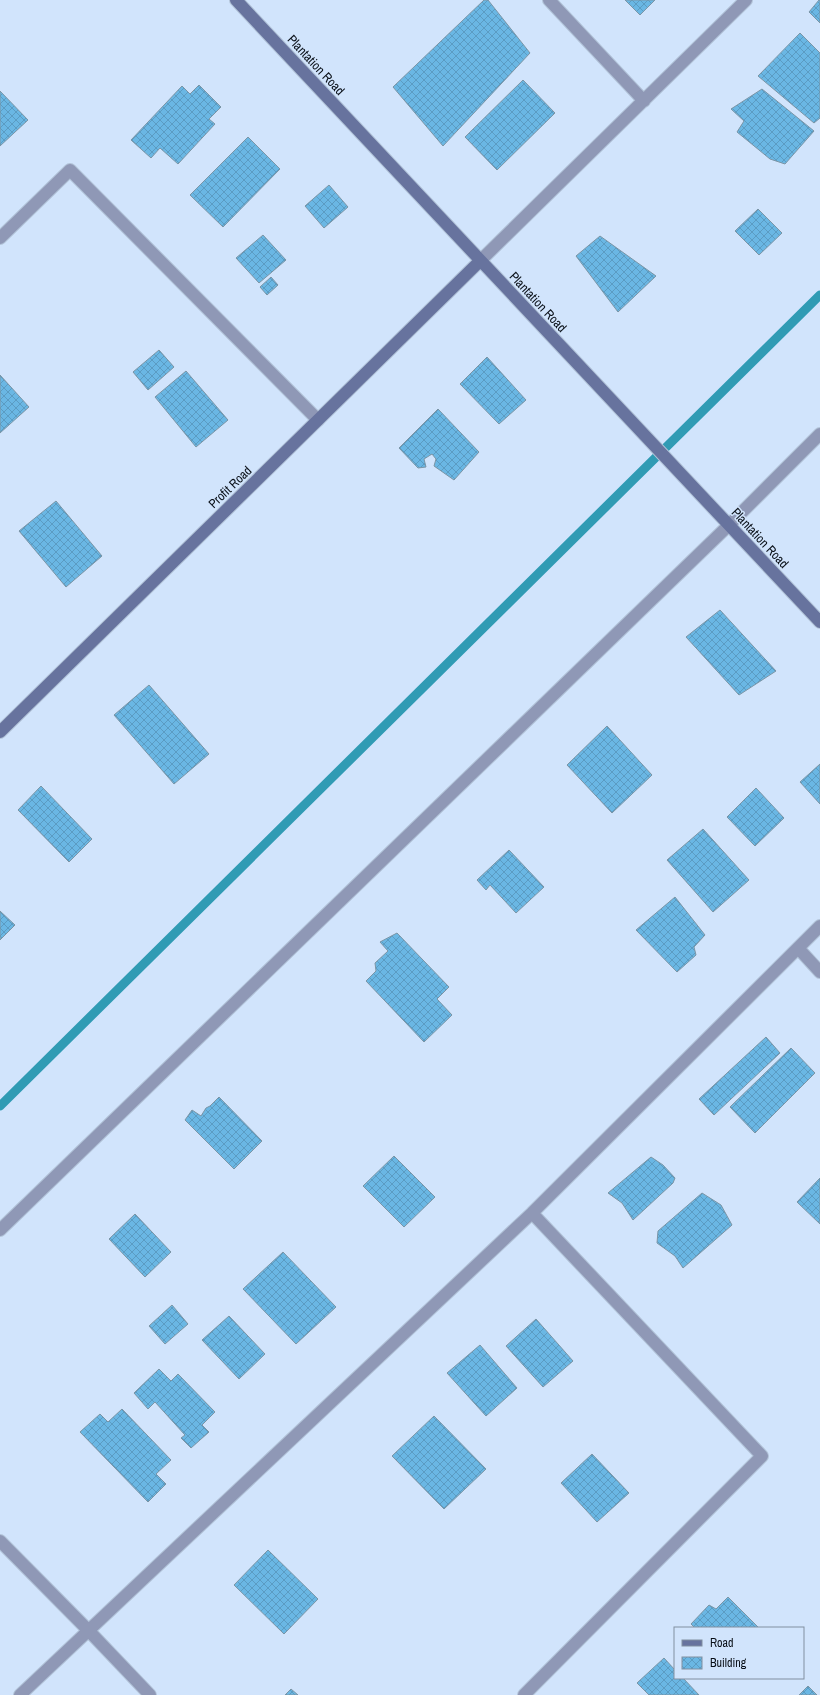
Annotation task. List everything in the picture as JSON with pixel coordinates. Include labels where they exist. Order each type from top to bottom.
[{"type":"street","name":"Plantation Road","points":[[236,0],[820,622]]},
{"type":"street","points":[[549,0],[644,101]]},
{"type":"street","points":[[480,261],[746,0]]},
{"type":"street","points":[[0,238],[70,170],[318,420]]},
{"type":"street","name":"Profit Road","points":[[0,732],[480,261]]},
{"type":"street","points":[[0,1230],[729,525],[820,434]]},
{"type":"street","points":[[20,1695],[532,1213],[820,926]]},
{"type":"street","points":[[798,948],[820,972]]},
{"type":"street","points":[[524,1695],[762,1456],[532,1213]]},
{"type":"street","points":[[0,1541],[150,1695]]},
{"type":"building","points":[[484,0],[488,0],[530,53],[443,146],[393,87]]},
{"type":"building","points":[[625,0],[655,0],[640,15]]},
{"type":"building","points":[[820,0],[820,23],[809,12]]},
{"type":"building","points":[[800,33],[820,53],[820,118],[814,123],[758,76]]},
{"type":"building","points":[[523,80],[555,113],[497,170],[465,137]]},
{"type":"building","points":[[199,85],[221,107],[209,119],[215,124],[178,164],[160,148],[151,158],[131,140],[182,86],[190,94]]},
{"type":"building","points":[[762,89],[814,131],[785,164],[770,159],[737,132],[744,121],[731,109]]},
{"type":"building","points":[[0,91],[28,120],[0,146]]},
{"type":"building","points":[[248,137],[280,169],[223,227],[190,195]]},
{"type":"building","points":[[329,185],[348,207],[324,228],[305,206]]},
{"type":"building","points":[[758,209],[782,233],[759,255],[735,231]]},
{"type":"building","points":[[263,235],[286,260],[259,283],[236,258]]},
{"type":"building","points":[[600,236],[656,276],[618,312],[576,256]]},
{"type":"building","points":[[271,277],[278,285],[267,295],[260,287]]},
{"type":"building","points":[[159,350],[174,367],[148,390],[133,372]]},
{"type":"building","points":[[487,357],[526,400],[499,424],[460,384]]},
{"type":"building","points":[[186,371],[228,420],[196,447],[155,397]]},
{"type":"building","points":[[0,375],[29,407],[0,433]]},
{"type":"building","points":[[438,409],[479,452],[454,480],[434,466],[436,459],[432,454],[424,459],[426,467],[418,468],[399,448]]},
{"type":"building","points":[[56,501],[102,556],[66,587],[19,531]]},
{"type":"building","points":[[720,610],[776,671],[739,695],[686,637]]},
{"type":"building","points":[[149,685],[209,754],[174,784],[114,715]]},
{"type":"building","points":[[607,726],[652,775],[612,813],[567,765]]},
{"type":"building","points":[[820,764],[820,804],[800,782]]},
{"type":"building","points":[[41,786],[92,839],[69,862],[18,810]]},
{"type":"building","points":[[756,788],[784,818],[755,846],[727,817]]},
{"type":"building","points":[[703,829],[749,880],[713,912],[667,860]]},
{"type":"building","points":[[509,850],[544,887],[516,913],[490,885],[486,890],[477,880]]},
{"type":"building","points":[[675,897],[705,935],[694,947],[696,955],[677,972],[636,930]]},
{"type":"building","points":[[0,911],[15,925],[0,940]]},
{"type":"building","points":[[397,933],[449,987],[437,999],[452,1015],[424,1042],[366,981],[376,971],[375,963],[388,951],[380,942]]},
{"type":"building","points":[[766,1037],[780,1053],[714,1115],[699,1099]]},
{"type":"building","points":[[791,1048],[815,1073],[755,1133],[730,1107]]},
{"type":"building","points":[[219,1097],[262,1141],[234,1169],[185,1120],[192,1110],[201,1116],[206,1108]]},
{"type":"building","points":[[394,1156],[435,1197],[404,1227],[363,1186]]},
{"type":"building","points":[[651,1157],[663,1165],[675,1178],[673,1183],[633,1220],[622,1203],[608,1193]]},
{"type":"building","points":[[820,1178],[820,1224],[797,1202]]},
{"type":"building","points":[[702,1193],[721,1205],[732,1225],[683,1268],[675,1256],[657,1243],[658,1231]]},
{"type":"building","points":[[135,1214],[171,1252],[145,1277],[109,1239]]},
{"type":"building","points":[[283,1252],[336,1307],[296,1344],[243,1289]]},
{"type":"building","points":[[172,1305],[188,1324],[165,1344],[149,1326]]},
{"type":"building","points":[[229,1316],[265,1354],[239,1379],[202,1340]]},
{"type":"building","points":[[536,1319],[573,1361],[543,1387],[506,1346]]},
{"type":"building","points":[[480,1345],[517,1388],[486,1416],[447,1373]]},
{"type":"building","points":[[159,1369],[171,1381],[178,1374],[215,1412],[202,1425],[209,1432],[191,1448],[181,1438],[185,1435],[155,1402],[148,1409],[134,1393]]},
{"type":"building","points":[[122,1409],[171,1460],[156,1474],[166,1484],[148,1502],[80,1432],[100,1414],[108,1422]]},
{"type":"building","points":[[434,1416],[486,1469],[444,1509],[392,1456]]},
{"type":"building","points":[[592,1454],[629,1493],[597,1522],[561,1483]]},
{"type":"building","points":[[268,1550],[318,1599],[284,1634],[234,1585]]},
{"type":"building","points":[[728,1597],[758,1627],[694,1627],[691,1624],[709,1605],[716,1609]]},
{"type":"building","points":[[664,1658],[674,1669],[674,1679],[684,1679],[699,1695],[649,1695],[637,1683]]},
{"type":"building","points":[[808,1686],[817,1695],[799,1695]]},
{"type":"building","points":[[291,1689],[298,1695],[285,1695]]},
{"type":"waterway","points":[[0,1106],[820,295]]}]
